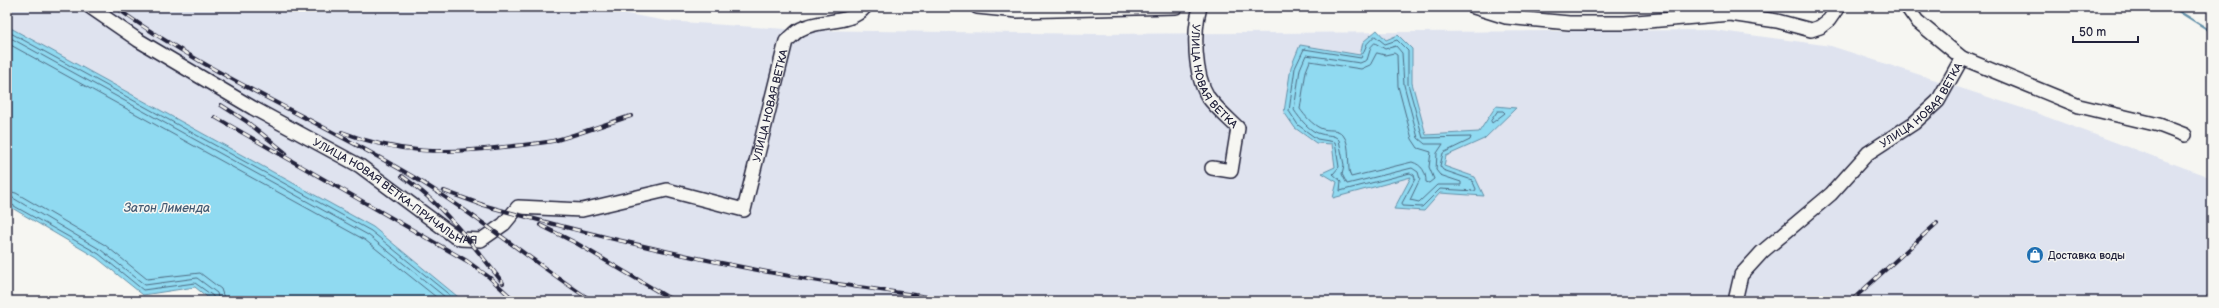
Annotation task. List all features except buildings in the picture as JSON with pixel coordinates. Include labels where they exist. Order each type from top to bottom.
[{"type":"street","name":"УЛИЦА НОВАЯ ВЕТКА-ПРИЧАЛЬНАЯ","points":[[90,7],[138,40],[252,108],[360,166],[454,236],[461,239],[481,240],[504,224],[518,207],[582,210],[667,190],[744,210]]},
{"type":"street","name":"УЛИЦА НОВАЯ ВЕТКА","points":[[744,210],[786,41],[800,30],[812,25],[838,22],[860,13],[865,7]]},
{"type":"street","points":[[977,7],[1017,11],[1176,7]]},
{"type":"street","name":"УЛИЦА НОВАЯ ВЕТКА","points":[[1200,7],[1196,40],[1198,68],[1208,97],[1238,128],[1231,171],[1212,168]]},
{"type":"street","points":[[1474,7],[1506,17],[1569,23],[1624,23],[1730,14],[1777,21],[1811,30],[1820,27],[1829,20],[1838,7]]},
{"type":"street","points":[[1907,7],[1917,21],[1962,58]]},
{"type":"street","name":"УЛИЦА НОВАЯ ВЕТКА","points":[[1735,301],[1741,275],[1762,252],[1831,194],[1868,153],[1914,123],[1938,101],[1962,58],[2079,106],[2159,125],[2185,134]]},
{"type":"shaded area","points":[[7,7],[588,7],[667,21],[800,30],[1096,34],[1714,30],[1831,46],[2028,110],[2212,178],[2212,301],[463,301],[373,227],[7,26]]},
{"type":"water","name":"Затон Лименда","points":[[7,26],[373,227],[463,301],[212,301],[195,287],[143,295],[97,258],[7,205]]},
{"type":"water","points":[[1377,30],[1386,40],[1398,35],[1412,49],[1412,83],[1426,135],[1479,132],[1496,106],[1516,108],[1484,139],[1446,156],[1444,166],[1475,177],[1484,196],[1440,193],[1424,211],[1394,209],[1411,177],[1333,198],[1337,182],[1322,173],[1335,167],[1332,144],[1316,143],[1295,128],[1284,112],[1291,67],[1300,45],[1360,55],[1363,42]]},
{"type":"waterway","points":[[2172,7],[2212,32]]},
{"type":"railway","points":[[115,7],[184,52],[363,148],[423,183],[473,216],[592,301]]},
{"type":"railway","points":[[221,105],[246,121],[286,153]]},
{"type":"railway","points":[[342,132],[383,145],[422,150],[462,151],[553,141],[631,116]]},
{"type":"railway","points":[[215,117],[467,261],[489,277],[515,301]]},
{"type":"railway","points":[[402,176],[417,187],[457,226],[503,283]]},
{"type":"railway","points":[[444,191],[483,205]]},
{"type":"railway","points":[[479,204],[605,237],[776,274],[950,301]]},
{"type":"railway","points":[[1851,301],[1937,223]]},
{"type":"railway","points":[[540,225],[576,243],[674,301]]},
{"type":"place","name":"Доставка воды","points":[[2035,255]]}]
